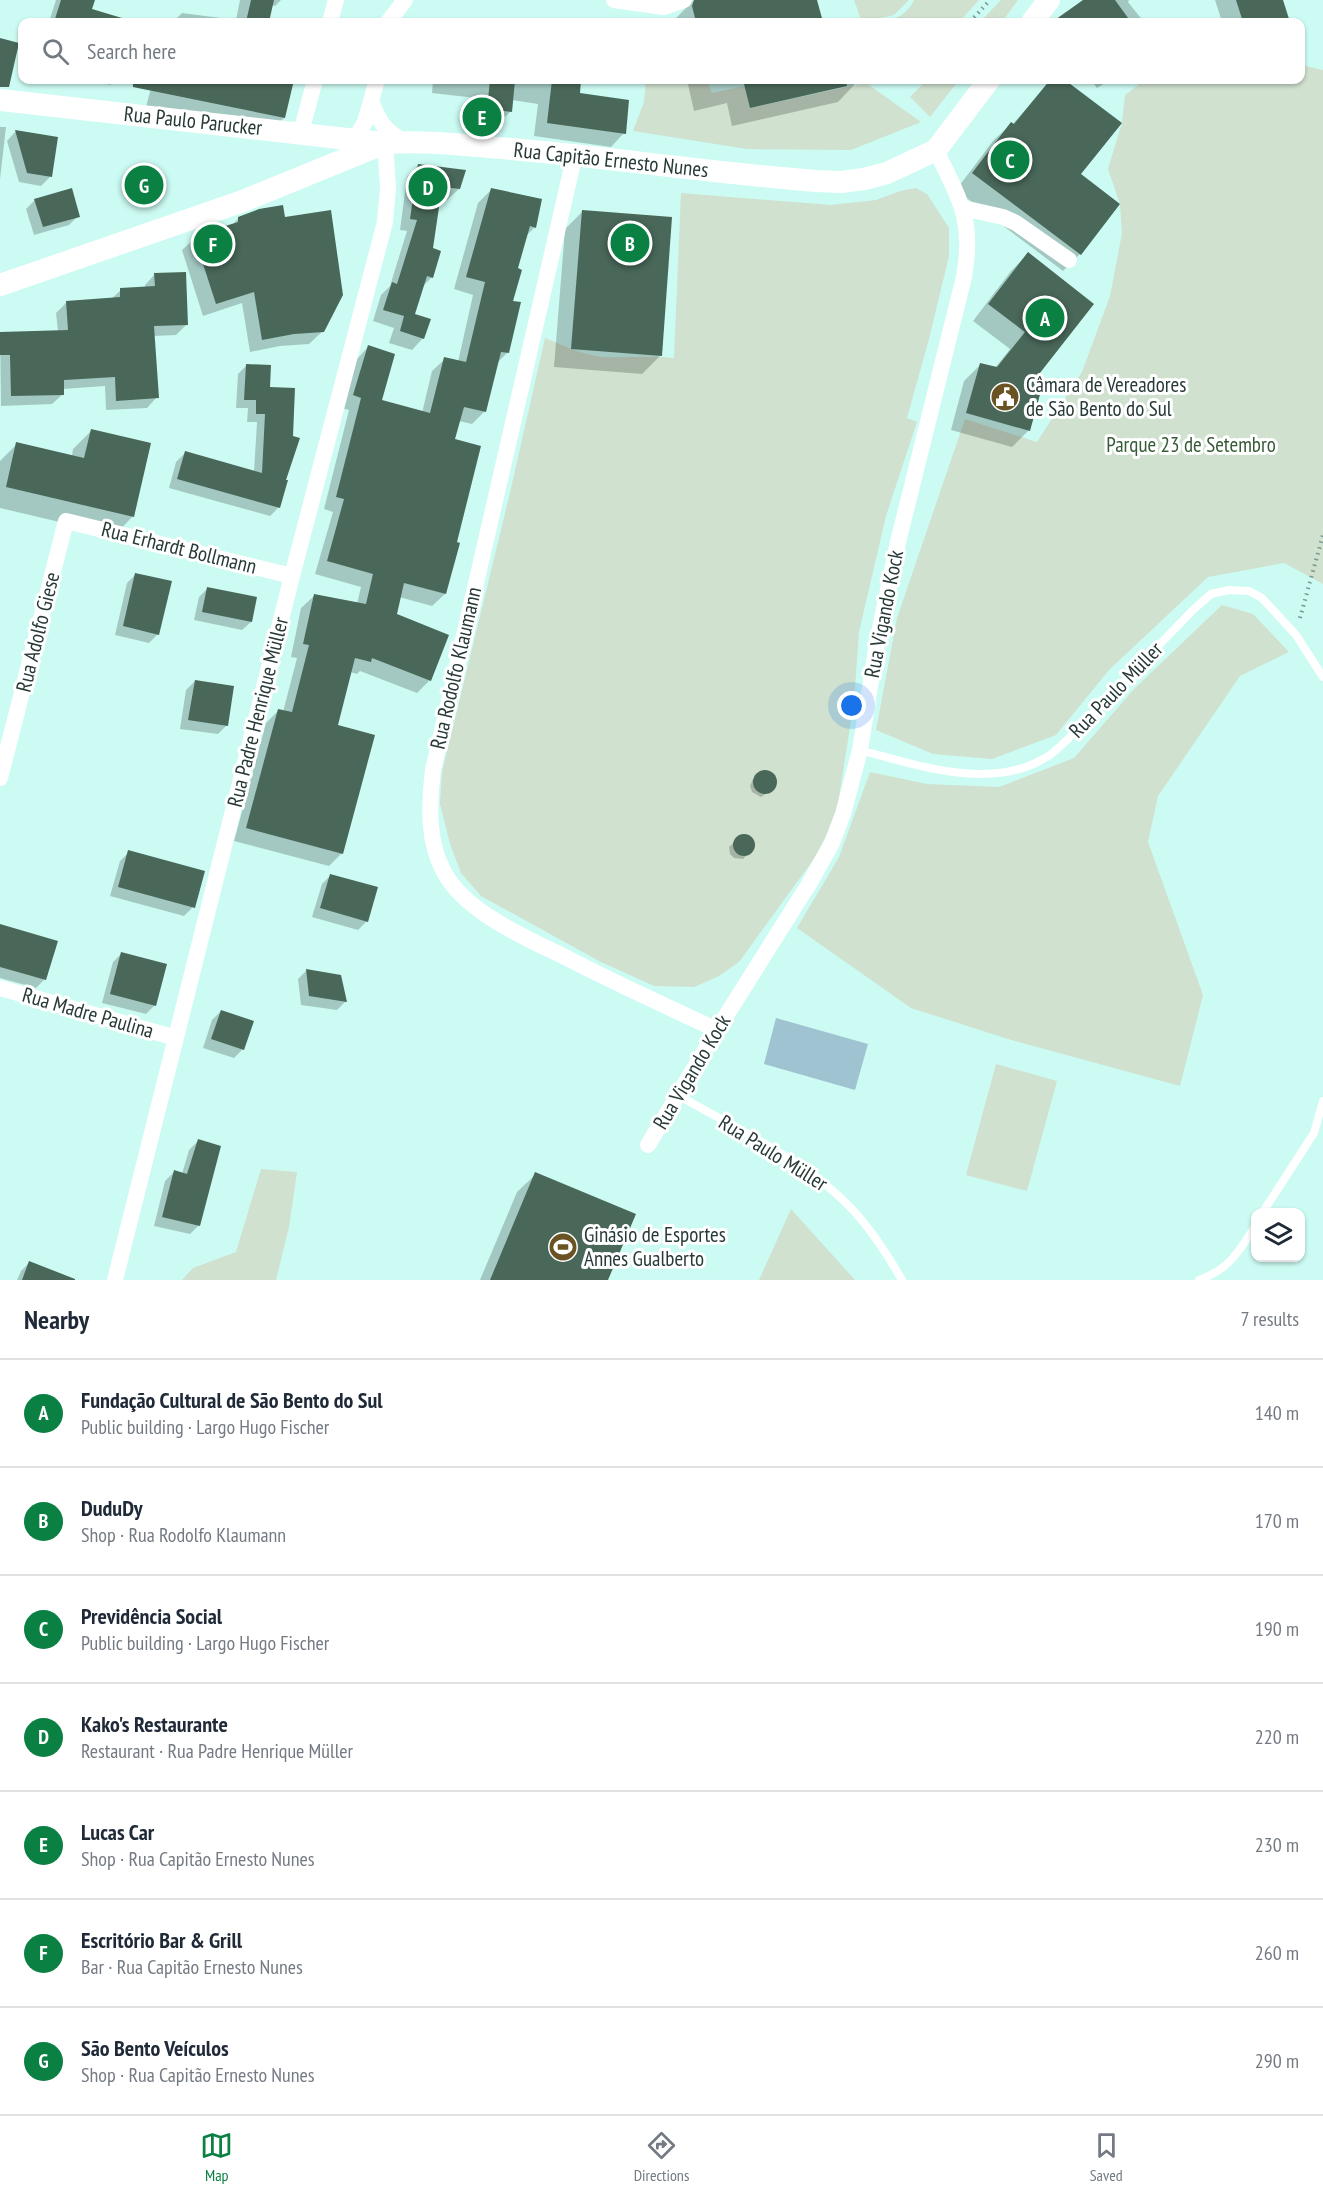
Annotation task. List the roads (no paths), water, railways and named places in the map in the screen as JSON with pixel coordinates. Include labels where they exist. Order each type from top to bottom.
[{"type":"main road","points":[[1035,18],[1049,0]]},
{"type":"main road","name":"Rua Capitão Ernesto Nunes","points":[[0,285],[243,201],[395,142],[575,154],[790,179],[841,182],[864,179],[887,173],[936,150],[986,84]]},
{"type":"main road","name":"Rua Paulo Parucker","points":[[0,99],[355,140],[395,142]]},
{"type":"main road","points":[[301,132],[317,151],[315,162],[305,176]]},
{"type":"street","points":[[331,18],[336,0]]},
{"type":"street","points":[[391,18],[405,0]]},
{"type":"street","points":[[614,0],[664,7],[684,0]]},
{"type":"street","points":[[301,132],[314,84]]},
{"type":"street","points":[[342,162],[372,103],[376,84]]},
{"type":"street","points":[[372,103],[378,119],[395,142]]},
{"type":"street","name":"Rua Padre Henrique Müller","points":[[115,1280],[291,576],[385,222],[395,142]]},
{"type":"street","name":"Rua Vigando Kock","points":[[648,1145],[809,884],[832,843],[852,787],[877,643],[898,542],[968,253],[968,232],[963,208],[936,150]]},
{"type":"street","name":"Rua Rodolfo Klaumann","points":[[575,154],[438,748],[430,796],[430,826],[435,850],[444,873],[460,894],[488,915],[531,940],[717,1030]]},
{"type":"street","points":[[963,208],[1003,217],[1016,223],[1069,260]]},
{"type":"street","name":"Rua Erhardt Bollmann","points":[[66,521],[291,576]]},
{"type":"street","name":"Rua Adolfo Giese","points":[[0,778],[66,521]]},
{"type":"street","name":"Rua Madre Paulina","points":[[0,988],[176,1038]]},
{"type":"lane","name":"Rua Paulo Müller","points":[[860,750],[953,773],[1004,772],[1025,767],[1046,758],[1067,740],[1192,611],[1211,594],[1228,590],[1249,591],[1262,598],[1296,635],[1323,677]]},
{"type":"lane","name":"Rua Paulo Müller","points":[[678,1095],[781,1155],[832,1190],[877,1238],[902,1280]]},
{"type":"lane","points":[[1266,1208],[1314,1133],[1323,1101]]},
{"type":"lane","points":[[1199,1280],[1214,1275],[1230,1263],[1251,1232]]},
{"type":"water","points":[[776,1018],[868,1044],[855,1090],[764,1064]]},
{"type":"place","name":"Lucas Car","points":[[482,117]]},
{"type":"place","name":"Previdência Social","points":[[1010,160]]},
{"type":"place","name":"São Bento Veículos","points":[[144,185]]},
{"type":"place","name":"Kako's Restaurante","points":[[428,187]]},
{"type":"place","name":"DuduDy","points":[[630,243]]},
{"type":"place","name":"Escritório Bar & Grill","points":[[213,244]]},
{"type":"place","name":"Fundação Cultural de São Bento do Sul","points":[[1045,318]]},
{"type":"place","name":"Câmara de Vereadores de São Bento do Sul","points":[[1005,397]]},
{"type":"place","name":"Ginásio de Esportes Annes Gualberto","points":[[563,1247]]},
{"type":"park label","name":"Parque 23 de Setembro","points":[[1191,445]]}]
